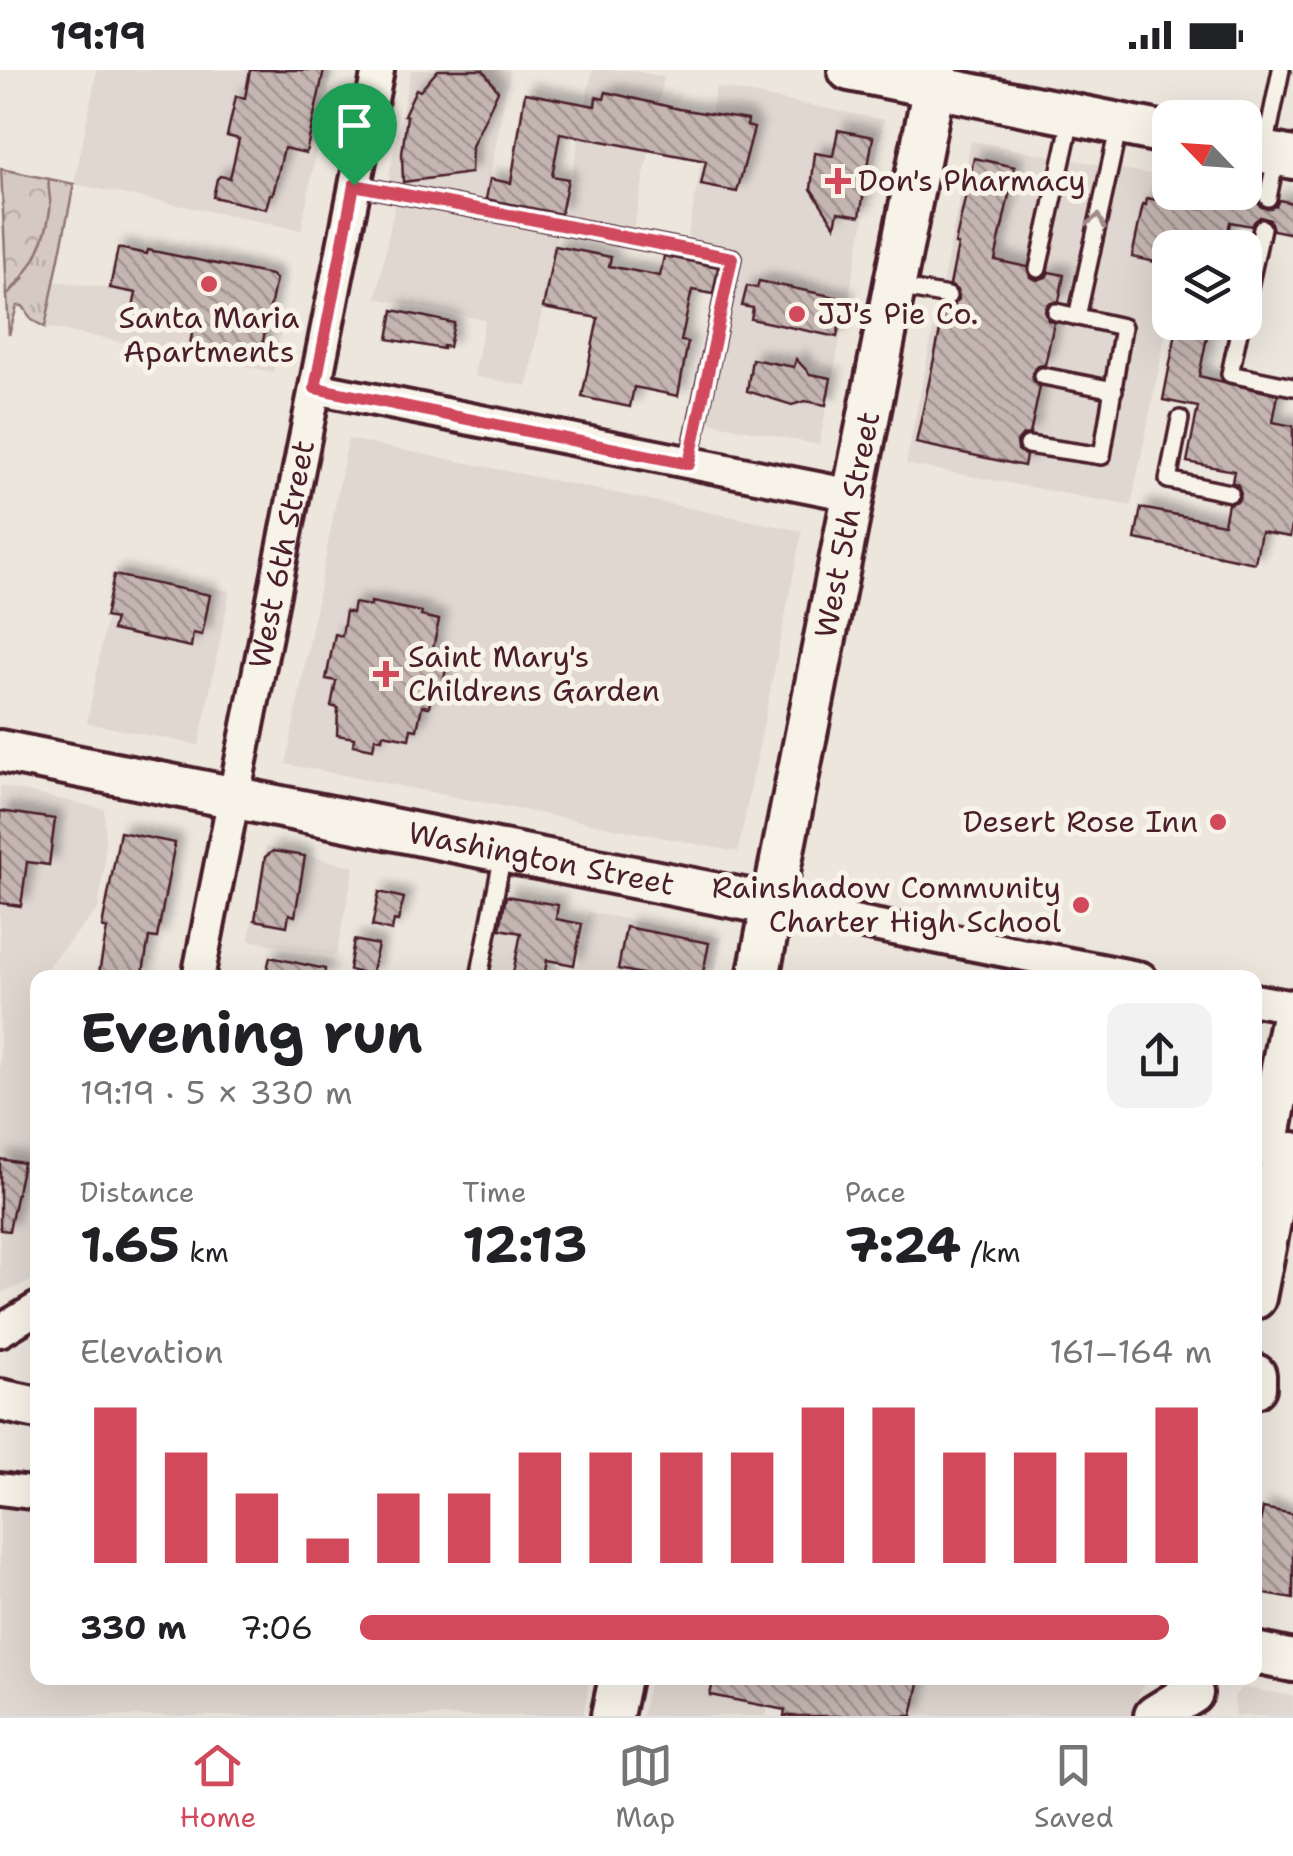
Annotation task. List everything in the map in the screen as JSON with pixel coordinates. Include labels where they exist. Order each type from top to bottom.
[{"type":"street","name":"West 6th Street","points":[[200,970],[378,70]]},
{"type":"street","points":[[849,70],[935,79],[1152,130]]},
{"type":"street","name":"West 5th Street","points":[[760,970],[935,79]]},
{"type":"street","points":[[315,388],[852,495]]},
{"type":"street","name":"Washington Street","points":[[0,751],[772,904],[1072,970]]},
{"type":"street","points":[[1262,1002],[1293,1009],[1270,1131],[1272,1146],[1287,1156],[1262,1267]]},
{"type":"street","points":[[0,1330],[30,1313]]},
{"type":"street","points":[[0,1400],[30,1406]]},
{"type":"street","points":[[0,1489],[30,1493]]},
{"type":"street","points":[[1262,1654],[1293,1661]]},
{"type":"street","points":[[612,1716],[619,1685]]},
{"type":"street","points":[[1155,1716],[1194,1695]]},
{"type":"lane","points":[[1268,198],[1281,70]]},
{"type":"lane","points":[[1038,269],[1072,114]]},
{"type":"lane","points":[[1077,316],[1120,124]]},
{"type":"lane","points":[[354,185],[732,258],[689,464]]},
{"type":"lane","points":[[892,287],[948,296]]},
{"type":"lane","points":[[1028,445],[1102,456],[1123,327],[1056,312]]},
{"type":"lane","points":[[1237,340],[1230,374],[1293,387]]},
{"type":"lane","points":[[1042,376],[1114,390]]},
{"type":"lane","points":[[1180,419],[1168,480],[1230,493]]},
{"type":"lane","points":[[480,970],[504,851]]},
{"type":"shaded area","points":[[97,70],[332,70],[301,230],[74,184]]},
{"type":"shaded area","points":[[411,70],[510,70],[485,202],[391,184],[389,175]]},
{"type":"shaded area","points":[[592,70],[630,70],[664,77],[633,230],[564,217]]},
{"type":"shaded area","points":[[716,87],[884,120],[819,445],[708,422],[742,252],[687,240]]},
{"type":"shaded area","points":[[971,141],[1152,175],[1152,210],[1192,210],[1188,230],[1152,230],[1152,340],[1165,340],[1131,506],[906,464]]},
{"type":"shaded area","points":[[395,204],[557,235],[527,386],[474,376],[485,320],[376,298]]},
{"type":"shaded area","points":[[54,281],[110,288],[283,323],[273,372],[45,327]]},
{"type":"shaded area","points":[[348,439],[802,531],[738,852],[286,764]]},
{"type":"shaded area","points":[[116,568],[230,591],[199,745],[87,723]]},
{"type":"shaded area","points":[[0,786],[104,809],[105,830],[98,909],[46,970],[30,970],[30,1282],[0,1293]]},
{"type":"shaded area","points":[[266,847],[354,866],[336,956],[249,940]]},
{"type":"shaded area","points":[[505,895],[558,905],[547,964],[569,968],[578,964],[588,912],[722,938],[715,970],[491,970]]},
{"type":"shaded area","points":[[30,1482],[30,1685],[589,1685],[583,1716],[0,1716],[0,1484]]},
{"type":"shaded area","points":[[649,1685],[773,1685],[766,1716],[642,1716]]},
{"type":"shaded area","points":[[839,1685],[1144,1685],[1134,1716],[832,1716]]},
{"type":"shaded area","points":[[1242,1687],[1293,1696],[1293,1716],[1236,1716],[1234,1697]]},
{"type":"green space","points":[[1,169],[49,179],[45,234],[23,277],[7,295]]},
{"type":"green space","points":[[49,179],[74,184],[45,327],[32,320],[23,306],[17,306],[9,335],[7,295],[23,279]]},
{"type":"building","points":[[250,70],[324,70],[306,153],[284,148],[266,209],[213,197],[217,179],[230,178],[239,139],[227,136],[236,96],[245,98]]},
{"type":"building","points":[[438,70],[483,70],[498,91],[472,146],[471,173],[403,182],[407,116],[404,115],[416,89],[420,91]]},
{"type":"building","points":[[606,92],[748,120],[747,126],[754,128],[737,192],[701,185],[706,161],[560,133],[552,176],[568,179],[561,214],[486,199],[490,179],[511,183],[525,93],[595,106],[596,97],[604,99]]},
{"type":"building","name":"Don's Pharmacy","points":[[838,130],[873,137],[860,216],[838,212],[835,226],[811,189],[815,153],[833,156]]},
{"type":"building","points":[[974,158],[1015,167],[995,260],[1027,267],[1030,277],[1037,280],[1049,272],[1064,275],[1059,301],[1048,304],[1045,311],[1054,323],[1045,365],[1032,373],[1040,387],[1030,434],[1017,442],[1018,450],[1026,456],[1024,466],[916,443],[945,307],[953,306],[959,299],[958,291],[950,285]]},
{"type":"building","points":[[1147,198],[1152,199],[1152,210],[1262,210],[1262,207],[1276,206],[1279,200],[1293,203],[1293,234],[1273,230],[1270,220],[1260,217],[1251,226],[1230,222],[1228,230],[1152,230],[1152,261],[1132,257]]},
{"type":"building","points":[[555,246],[611,257],[609,266],[660,276],[664,256],[718,267],[713,294],[692,290],[681,341],[688,342],[678,396],[634,387],[630,407],[582,397],[598,318],[543,308]]},
{"type":"building","points":[[118,248],[147,254],[148,250],[271,275],[276,279],[259,360],[199,349],[200,346],[190,344],[193,329],[132,313],[136,293],[110,288]]},
{"type":"building","name":"JJ's Pie Co.","points":[[759,281],[845,299],[837,337],[751,319],[753,308],[742,306],[747,286],[757,288]]},
{"type":"building","points":[[393,310],[454,323],[449,347],[388,339]]},
{"type":"building","points":[[1175,340],[1206,340],[1199,376],[1278,395],[1273,422],[1293,426],[1293,520],[1290,537],[1261,532],[1255,563],[1135,539],[1141,508],[1224,524],[1228,504],[1238,501],[1241,494],[1232,482],[1234,471],[1187,462],[1198,407],[1163,400]]},
{"type":"building","points":[[752,359],[794,367],[796,359],[810,374],[831,378],[826,405],[805,401],[792,405],[747,391]]},
{"type":"building","points":[[114,575],[210,595],[202,635],[193,633],[191,647],[112,630],[115,619],[105,617]]},
{"type":"building","name":"Saint Mary's Childrens Garden","points":[[371,602],[422,612],[421,616],[439,620],[432,653],[440,655],[438,666],[446,668],[442,690],[433,688],[429,707],[422,706],[417,730],[411,729],[409,739],[383,734],[382,739],[375,738],[373,749],[353,745],[354,738],[337,735],[338,708],[331,706],[336,681],[326,679],[335,634],[342,636],[346,611],[352,613],[354,603],[371,606]]},
{"type":"building","points":[[0,811],[55,819],[49,865],[27,862],[21,906],[0,903]]},
{"type":"building","points":[[120,832],[175,843],[157,938],[149,937],[143,970],[99,970],[107,929],[102,927]]},
{"type":"building","points":[[273,851],[305,856],[295,916],[289,914],[287,926],[255,920],[265,857]]},
{"type":"building","points":[[379,892],[404,898],[392,931],[372,926]]},
{"type":"building","points":[[506,896],[558,905],[556,919],[582,924],[574,965],[547,960],[545,970],[514,970],[521,933],[500,929]]},
{"type":"building","points":[[626,927],[709,943],[704,970],[618,969]]},
{"type":"building","points":[[354,940],[378,945],[372,970],[349,970]]},
{"type":"building","points":[[270,957],[325,969],[325,970],[267,970]]},
{"type":"building","points":[[0,1159],[23,1163],[9,1231],[0,1230]]},
{"type":"building","points":[[1263,1508],[1293,1514],[1293,1599],[1262,1593]]},
{"type":"building","points":[[712,1685],[919,1685],[912,1716],[784,1716],[785,1710],[710,1695]]},
{"type":"place","name":"Don's Pharmacy","points":[[838,181]]},
{"type":"place","name":"Santa Maria Apartments","points":[[209,284]]},
{"type":"place","name":"JJ's Pie Co.","points":[[797,314]]},
{"type":"place","name":"Saint Mary's Childrens Garden","points":[[386,674]]},
{"type":"place","name":"Desert Rose Inn","points":[[1218,822]]},
{"type":"place","name":"Rainshadow Community Charter High School","points":[[1081,905]]},
{"type":"route","points":[[354,185],[732,258],[689,464],[315,388],[354,185]]}]
